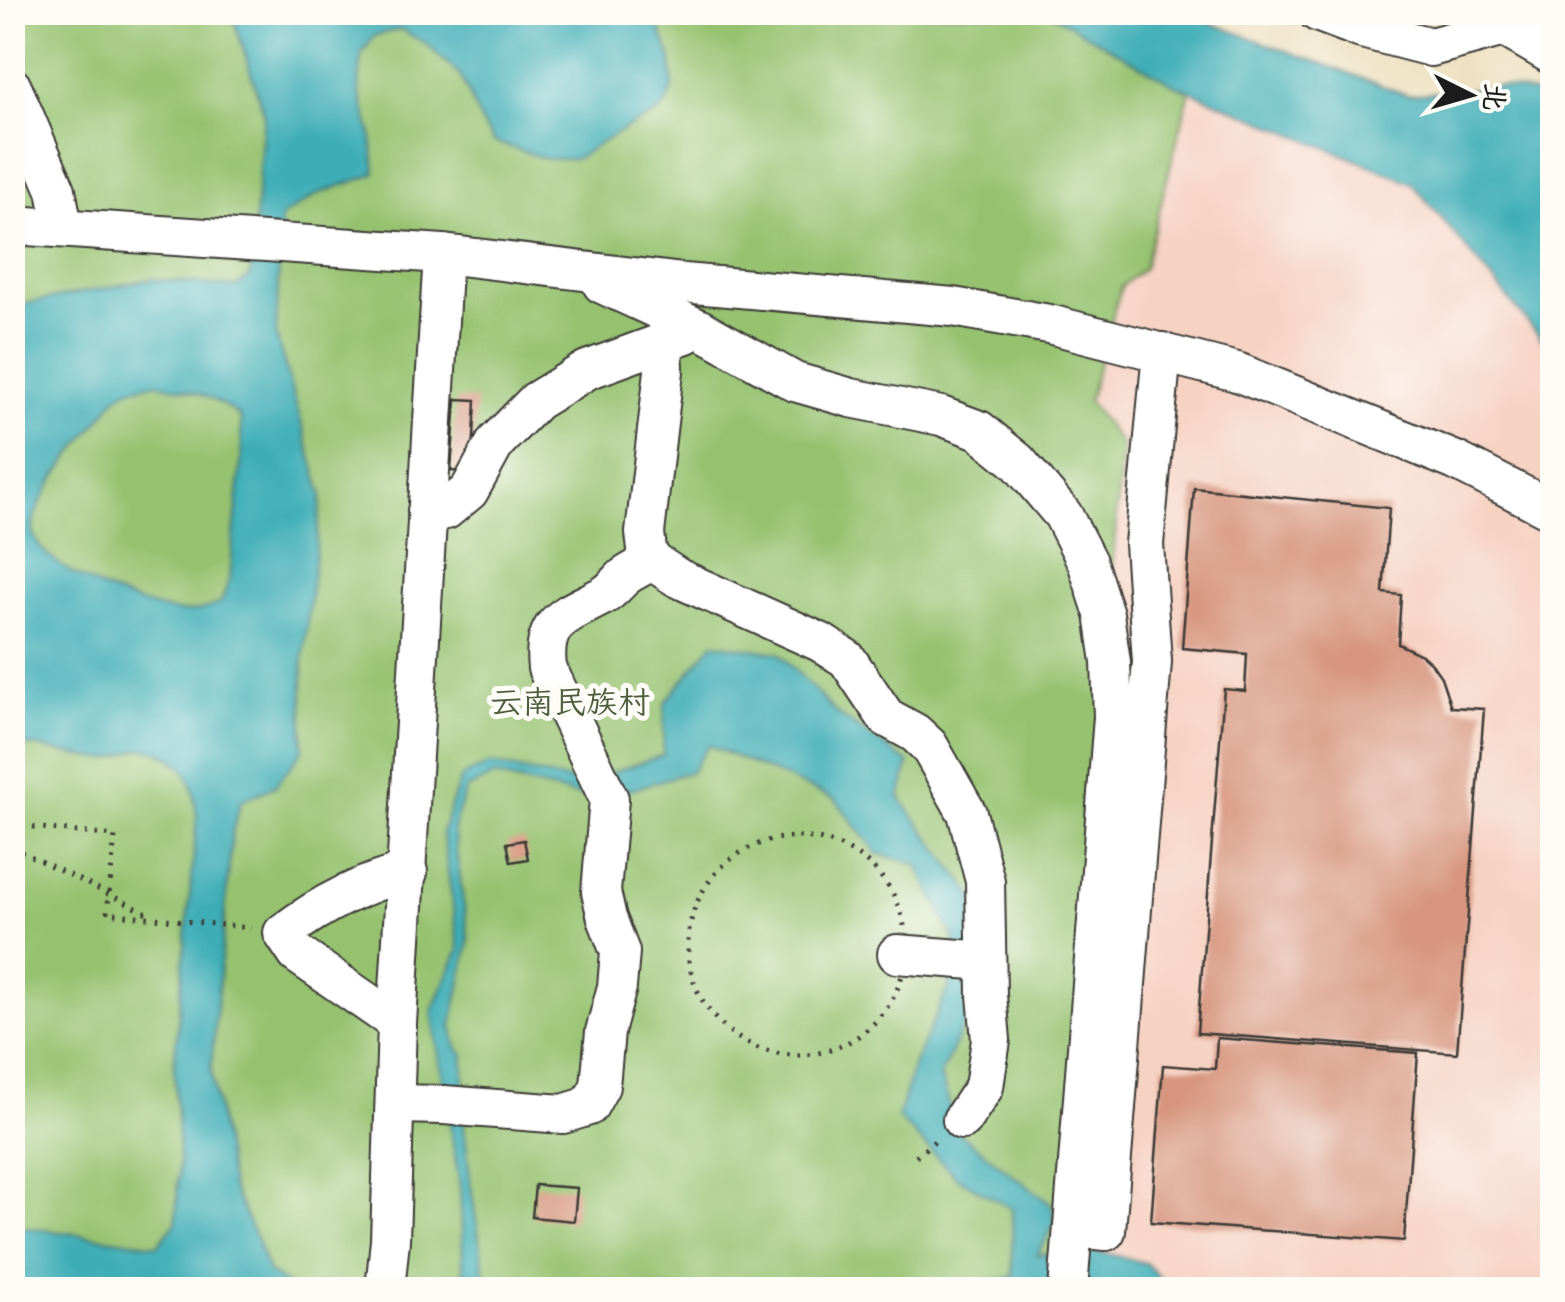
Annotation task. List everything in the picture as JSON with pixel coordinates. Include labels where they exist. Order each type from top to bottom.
[{"type":"street","points":[[1317,12],[1362,29],[1431,47],[1504,27],[1552,55]]},
{"type":"street","points":[[12,88],[56,190],[63,227]]},
{"type":"street","points":[[12,225],[443,254],[683,283],[953,307],[1049,324],[1237,372],[1456,461],[1552,510]]},
{"type":"street","points":[[385,1290],[443,254]]},
{"type":"street","points":[[568,268],[700,330],[796,382],[851,398],[941,416],[979,430],[1018,462],[1063,515],[1087,562],[1104,614],[1112,662],[1113,717],[1068,1290]]},
{"type":"street","points":[[427,510],[446,510],[468,490],[496,442],[536,401],[587,370],[700,330]]},
{"type":"street","points":[[663,342],[664,371],[645,534],[652,560],[678,578],[820,642],[848,659],[886,716],[915,733],[928,746],[966,813],[985,881],[971,960],[991,1040],[984,1087],[962,1120]]},
{"type":"street","points":[[1072,1238],[1106,1231],[1152,662],[1144,544],[1162,352]]},
{"type":"street","points":[[394,1104],[563,1114],[589,1106],[600,1086],[605,1032],[617,987],[620,952],[601,892],[602,784],[547,668],[545,651],[549,633],[561,617],[609,592],[626,575],[652,560]]},
{"type":"street","points":[[267,931],[379,879],[408,872]]},
{"type":"street","points":[[267,931],[398,1024]]},
{"type":"street","points":[[902,955],[971,960]]},
{"type":"path","points":[[12,825],[116,836],[107,912],[267,931]]},
{"type":"path","points":[[782,837],[813,837],[843,846],[868,862],[889,885],[902,912],[907,941],[902,955],[904,970],[894,997],[878,1021],[856,1040],[830,1052],[787,1056],[745,1043],[721,1025],[696,987],[688,942],[693,912],[707,884],[727,862],[753,845],[782,837]]},
{"type":"path","points":[[12,847],[155,917]]},
{"type":"shaded area","points":[[1190,91],[1412,183],[1552,356],[1552,1289],[1169,1289],[1146,1263],[1085,1252],[1132,644],[1112,574],[1122,446],[1088,402],[1121,287],[1144,267]]},
{"type":"green space","name":"云南民族村","points":[[12,13],[1050,13],[1190,91],[1144,268],[1121,287],[1088,401],[1122,446],[1112,574],[1132,644],[1083,1289],[13,1289]]},
{"type":"water","points":[[232,13],[654,13],[671,58],[673,86],[667,103],[657,114],[575,159],[547,159],[494,142],[460,75],[425,43],[400,29],[374,36],[361,55],[359,91],[372,134],[375,174],[318,194],[281,217],[276,335],[322,494],[303,659],[303,750],[275,786],[241,801],[232,833],[211,1070],[231,1187],[268,1272],[293,1289],[13,1289],[13,1226],[158,1245],[176,1222],[179,1159],[174,1065],[197,818],[187,774],[163,753],[140,749],[104,759],[13,744],[13,306],[152,279],[236,287],[250,277],[264,114]],"holes":[[[156,383],[211,399],[240,417],[242,451],[230,578],[221,602],[204,609],[168,610],[98,586],[54,560],[40,546],[33,531],[34,519],[48,489],[116,397]]]},
{"type":"water","points":[[1050,13],[1183,13],[1408,95],[1501,86],[1552,97],[1552,356],[1412,183],[1173,84]]},
{"type":"water","points":[[713,643],[779,653],[837,714],[909,763],[900,798],[975,898],[974,1004],[940,1075],[959,1133],[1052,1205],[1055,1224],[1037,1255],[1101,1252],[1146,1263],[1169,1289],[829,1289],[954,1287],[1013,1277],[1012,1209],[956,1177],[898,1118],[913,1066],[949,987],[955,940],[917,864],[878,854],[835,799],[708,745],[692,771],[597,800],[494,776],[466,789],[453,828],[469,942],[452,1026],[457,1047],[464,1055],[464,1125],[487,1289],[435,1289],[464,1286],[460,1188],[432,1012],[459,949],[442,831],[461,777],[491,764],[581,783],[663,755],[665,703]]},
{"type":"building","points":[[456,399],[476,400],[472,472],[451,471]]},
{"type":"building","points":[[1194,488],[1389,508],[1383,593],[1401,595],[1398,644],[1432,664],[1451,707],[1484,709],[1457,1053],[1197,1033],[1224,689],[1245,691],[1247,654],[1182,648]]},
{"type":"building","points":[[524,840],[528,859],[511,862],[507,843]]},
{"type":"building","points":[[1217,1038],[1418,1053],[1404,1241],[1151,1222],[1163,1065],[1215,1069]]},
{"type":"building","points":[[535,1185],[577,1188],[574,1221],[532,1217]]}]
